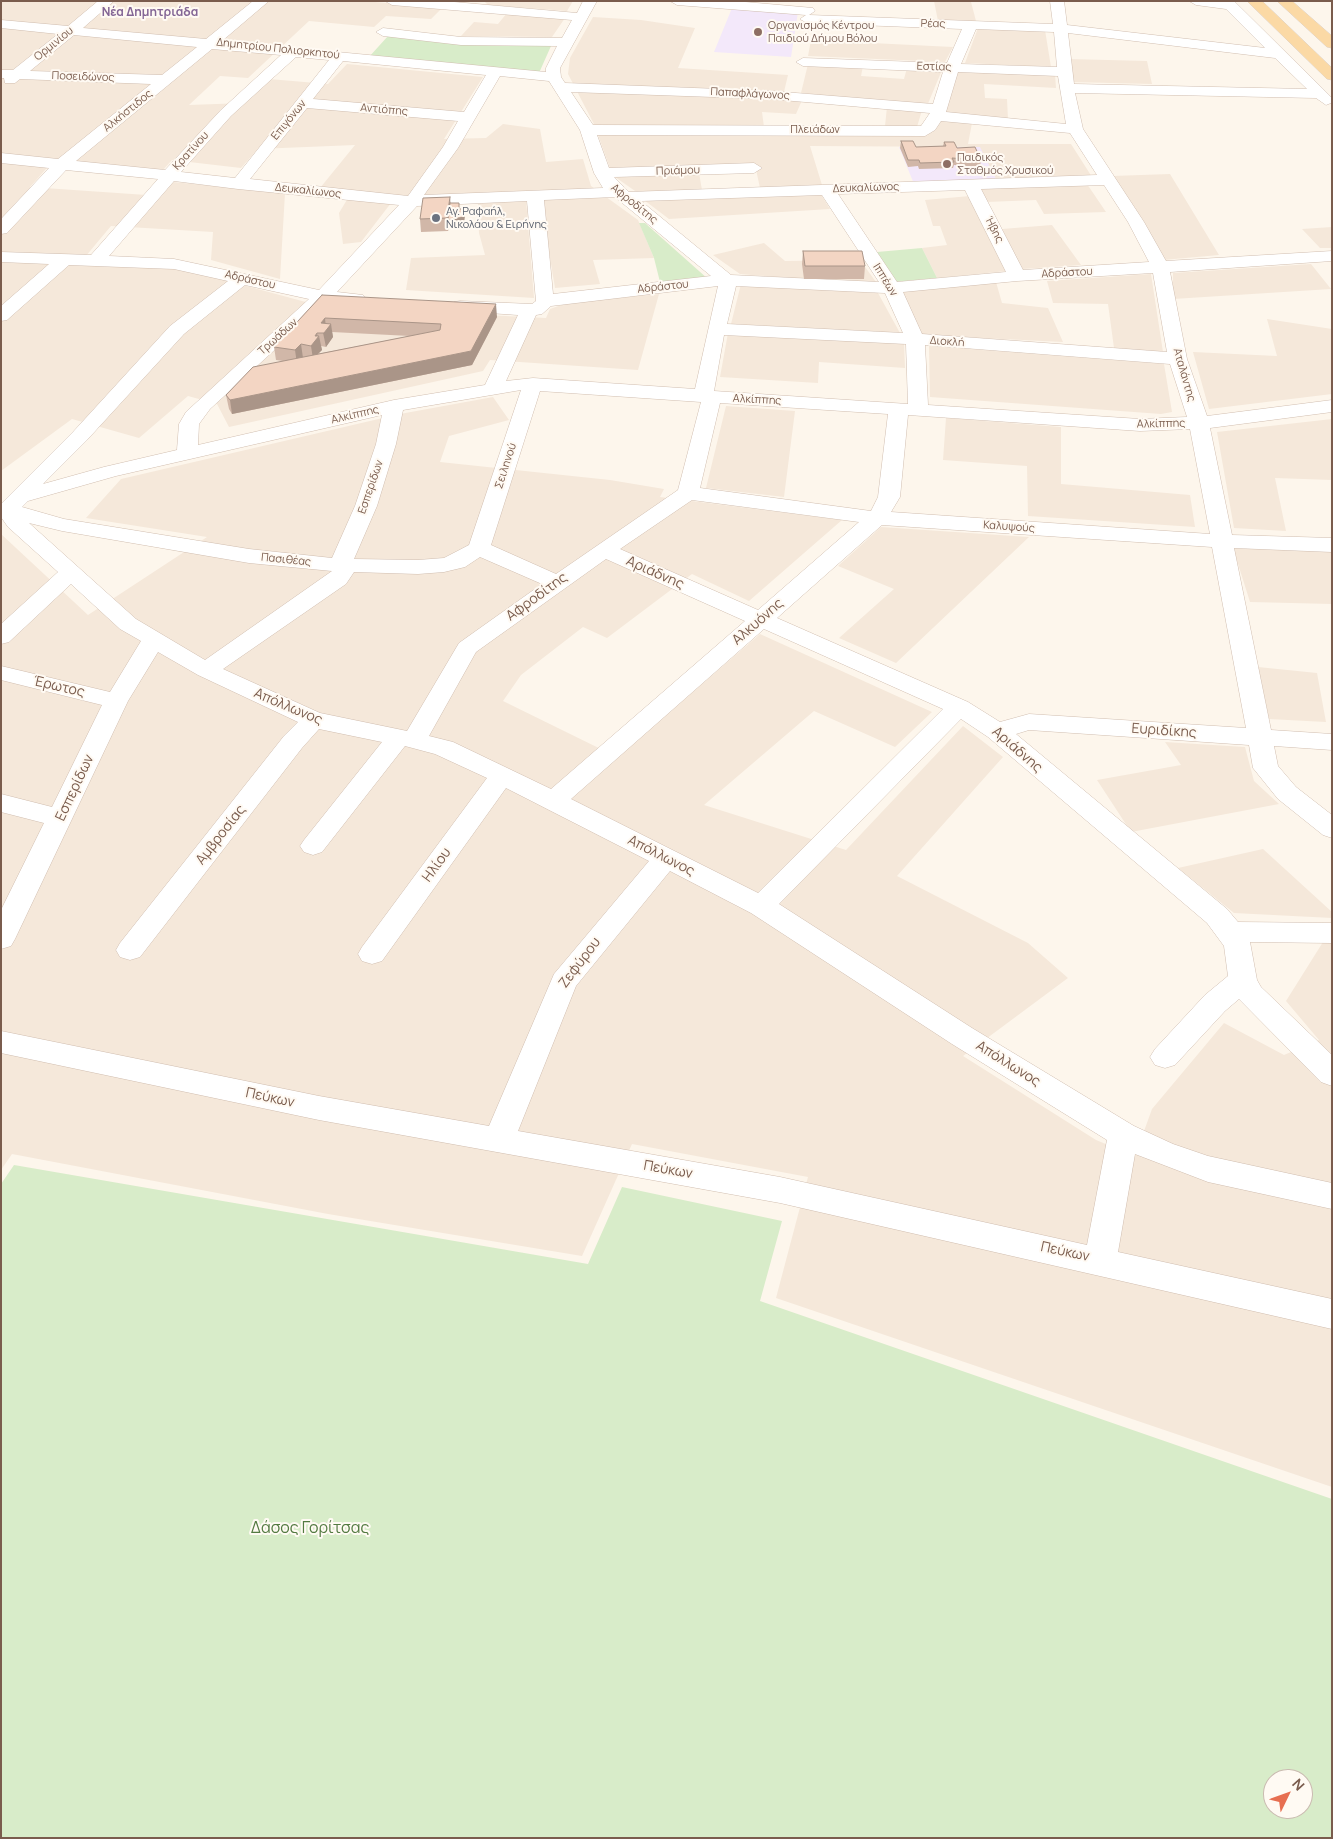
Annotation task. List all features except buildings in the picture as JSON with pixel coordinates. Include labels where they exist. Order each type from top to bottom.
[{"type":"main road","points":[[1254,1],[1332,76]]},
{"type":"main road","points":[[1284,1],[1332,44]]},
{"type":"street","name":"Ορμινίου","points":[[1,87],[107,1]]},
{"type":"street","name":"Αλκήστιδος","points":[[1,230],[60,165],[262,1]]},
{"type":"street","points":[[392,1],[580,16]]},
{"type":"street","points":[[557,82],[553,68],[580,16],[590,1]]},
{"type":"street","name":"Ρέας","points":[[677,1],[806,29],[892,15],[971,25],[1060,28],[1280,54]]},
{"type":"street","name":"Αταλάντης","points":[[1057,1],[1066,80],[1075,130],[1136,222],[1160,268],[1178,359],[1199,423],[1266,768],[1271,776],[1288,793],[1332,828]]},
{"type":"street","points":[[1196,1],[1227,3],[1332,106]]},
{"type":"street","points":[[359,58],[410,3]]},
{"type":"street","name":"Δημητρίου Πολιορκητού","points":[[1,24],[294,50],[495,72],[557,82]]},
{"type":"street","points":[[938,113],[952,67],[971,25]]},
{"type":"street","points":[[793,96],[806,29]]},
{"type":"street","name":"Εστίας","points":[[806,29],[952,67],[1066,80],[1319,94]]},
{"type":"street","points":[[384,32],[461,41],[566,42]]},
{"type":"street","name":"Κρατίνου","points":[[96,260],[226,113],[294,50]]},
{"type":"street","name":"Επιγόνων","points":[[238,184],[340,56]]},
{"type":"street","name":"Τρωάδων","points":[[187,453],[189,424],[203,404],[322,297],[412,201],[450,148],[467,116],[495,72]]},
{"type":"street","name":"Ποσειδώνος","points":[[1,74],[165,80]]},
{"type":"street","name":"Παπαφλάγωνος","points":[[557,82],[793,96],[1075,130]]},
{"type":"street","name":"Αφροδίτης","points":[[557,82],[588,130],[602,174],[621,194],[726,280]]},
{"type":"street","name":"Αντιόπης","points":[[302,103],[467,116]]},
{"type":"street","name":"Πλειάδων","points":[[588,130],[920,132],[928,129],[938,113]]},
{"type":"street","name":"Δευκαλίωνος","points":[[1,158],[168,177],[412,201],[535,195],[731,194],[1108,180]]},
{"type":"street","name":"Πριάμου","points":[[602,174],[754,168]]},
{"type":"street","points":[[726,169],[731,194]]},
{"type":"street","name":"Ήβης","points":[[971,185],[1017,276]]},
{"type":"street","name":"Ιππέων","points":[[826,190],[892,288],[915,339],[908,409]]},
{"type":"street","points":[[493,389],[537,306],[535,195]]},
{"type":"street","points":[[1307,243],[1326,257],[1332,272]]},
{"type":"street","name":"Αδράστου","points":[[1,257],[174,264],[322,297],[376,301]]},
{"type":"street","name":"Αδράστου","points":[[442,305],[537,306],[558,298],[726,280],[892,288],[1017,276],[1326,257]]},
{"type":"street","points":[[1,316],[65,259]]},
{"type":"street","points":[[8,510],[28,486],[80,436],[177,330],[242,279]]},
{"type":"street","points":[[688,493],[707,397],[716,329],[728,283],[726,280]]},
{"type":"street","name":"Διοκλή","points":[[716,329],[915,339],[1178,359]]},
{"type":"street","name":"Αλκίππης","points":[[187,453],[394,406],[533,384],[1140,425],[1199,423],[1332,406]]},
{"type":"street","name":"Σειληνού","points":[[479,548],[533,384]]},
{"type":"street","name":"Εσπερίδων","points":[[206,670],[338,579],[366,506],[386,444],[394,406]]},
{"type":"street","name":"Αλκυόνης","points":[[553,801],[878,518],[889,497],[908,409]]},
{"type":"street","points":[[8,510],[79,479],[187,453]]},
{"type":"street","name":"Αφροδίτης","points":[[313,846],[406,739],[467,648],[558,582],[688,493]]},
{"type":"street","name":"Καλυψούς","points":[[688,493],[878,518],[1222,541],[1332,545]]},
{"type":"street","name":"Πασιθέας","points":[[8,510],[62,525],[249,556],[343,565],[418,567],[444,565],[457,562],[479,548]]},
{"type":"street","name":"Απόλλωνος","points":[[8,510],[71,572],[128,624],[206,670],[314,720],[444,748],[502,775],[666,858],[760,906],[962,1036],[1123,1135],[1162,1153],[1208,1169],[1332,1196]]},
{"type":"street","points":[[479,548],[558,582]]},
{"type":"street","name":"Αριάδνης","points":[[604,550],[960,707],[997,731],[1060,786],[1217,916],[1238,946],[1243,980],[1250,994],[1332,1074]]},
{"type":"street","points":[[1,636],[71,572]]},
{"type":"street","name":"Εσπερίδων","points":[[1,939],[13,887],[61,818],[116,701],[154,640]]},
{"type":"street","name":"Έρωτος","points":[[1,674],[116,701]]},
{"type":"street","points":[[760,906],[960,707]]},
{"type":"street","name":"Αμβροσίας","points":[[130,950],[293,742],[314,720]]},
{"type":"street","name":"Ευριδίκης","points":[[997,731],[1029,722],[1332,742]]},
{"type":"street","name":"Ηλίου","points":[[372,954],[502,775]]},
{"type":"street","points":[[1,803],[61,818]]},
{"type":"street","name":"Ζεφύρου","points":[[499,1140],[564,981],[666,858]]},
{"type":"street","points":[[1230,932],[1332,933]]},
{"type":"street","points":[[1165,1057],[1215,1003],[1243,980]]},
{"type":"street","name":"Πεύκων","points":[[1,1042],[320,1108],[780,1190],[1100,1260],[1332,1314]]},
{"type":"street","points":[[1100,1260],[1123,1135]]},
{"type":"shaded area","points":[[1,1],[364,1],[442,8],[431,19],[386,16],[374,27],[309,21],[248,78],[220,76],[189,105],[244,103],[269,79],[328,84],[347,64],[483,77],[444,139],[486,138],[503,124],[540,129],[546,162],[583,159],[591,186],[638,220],[654,258],[593,260],[600,284],[555,288],[539,191],[408,196],[320,188],[355,145],[258,149],[241,168],[172,160],[162,171],[53,161],[30,187],[161,196],[173,182],[285,193],[280,279],[211,260],[213,232],[111,226],[80,263],[184,269],[324,307],[546,318],[550,309],[567,303],[659,294],[638,370],[490,360],[483,371],[229,427],[217,404],[188,396],[139,438],[72,419],[1,471]]},
{"type":"shaded area","points":[[484,1],[573,1],[567,11],[488,5]]},
{"type":"shaded area","points":[[934,1],[1017,2],[971,2],[976,21],[938,21]]},
{"type":"shaded area","name":"Οργανισμός Κέντρου Παιδιού Δήμου Βόλου","points":[[732,8],[798,12],[791,57],[714,52]]},
{"type":"shaded area","points":[[507,13],[565,18],[552,37],[461,36],[474,22],[498,24]]},
{"type":"shaded area","points":[[593,17],[641,20],[695,28],[678,68],[788,75],[783,96],[803,98],[796,114],[762,112],[764,127],[595,126],[568,74],[570,58]]},
{"type":"shaded area","points":[[978,28],[1045,30],[1051,67],[965,63]]},
{"type":"shaded area","points":[[811,40],[953,47],[945,62],[808,56]]},
{"type":"shaded area","points":[[1068,59],[1147,61],[1152,84],[1071,82]]},
{"type":"shaded area","points":[[808,64],[863,66],[861,76],[904,79],[907,68],[942,70],[927,106],[801,93]]},
{"type":"shaded area","points":[[960,69],[1055,74],[1056,88],[984,84],[985,98],[1007,99],[1008,119],[942,112],[949,84]]},
{"type":"shaded area","points":[[887,107],[922,110],[917,127],[885,126]]},
{"type":"shaded area","points":[[940,119],[972,123],[968,144],[1071,144],[1092,177],[997,181],[979,147],[810,146],[822,185],[760,188],[755,165],[611,171],[597,132],[929,133]]},
{"type":"shaded area","name":"Παιδικός Σταθμός Χρυσικού","points":[[899,147],[980,147],[997,181],[914,184]]},
{"type":"shaded area","points":[[699,173],[702,190],[638,193],[615,177]]},
{"type":"shaded area","points":[[1170,174],[1219,255],[1163,260],[1144,222],[1112,176]]},
{"type":"shaded area","points":[[1087,184],[1106,212],[1044,214],[1036,200],[987,202],[979,189]]},
{"type":"shaded area","points":[[820,193],[830,209],[669,219],[644,200]]},
{"type":"shaded area","points":[[970,196],[1007,271],[937,278],[922,248],[947,245],[940,226],[933,226],[925,200]]},
{"type":"shaded area","points":[[348,198],[391,203],[361,242],[343,244],[339,213]]},
{"type":"shaded area","points":[[526,200],[534,298],[406,290],[411,258],[485,255],[479,233],[478,204]]},
{"type":"shaded area","points":[[1052,225],[1081,265],[1022,269],[1002,229]]},
{"type":"shaded area","points":[[1332,227],[1332,248],[1320,248],[1302,229]]},
{"type":"shaded area","points":[[764,243],[785,261],[860,260],[876,282],[851,283],[740,274],[713,255]]},
{"type":"shaded area","points":[[1311,264],[1331,289],[1173,299],[1173,273]]},
{"type":"shaded area","points":[[1151,274],[1163,352],[1114,348],[1108,304],[1053,303],[1047,281]]},
{"type":"shaded area","points":[[996,282],[1002,303],[1048,308],[1063,342],[921,335],[900,291]]},
{"type":"shaded area","points":[[741,284],[878,293],[900,333],[731,324]]},
{"type":"shaded area","points":[[1267,319],[1332,329],[1332,394],[1209,409],[1193,352],[1277,356]]},
{"type":"shaded area","points":[[728,333],[904,343],[905,368],[819,362],[818,383],[720,377]]},
{"type":"shaded area","points":[[929,346],[1164,364],[1172,412],[1161,414],[930,397]]},
{"type":"shaded area","points":[[493,397],[509,420],[449,436],[440,462],[610,480],[664,489],[660,497],[842,520],[749,601],[692,574],[607,638],[583,627],[521,675],[503,701],[617,757],[760,634],[932,712],[895,747],[814,711],[704,805],[846,850],[963,726],[1003,757],[897,876],[1028,943],[1068,978],[963,1056],[1096,1140],[1135,1156],[1152,1109],[1224,1023],[1284,1055],[1319,1040],[1286,1001],[1323,942],[1332,942],[1332,1487],[776,1298],[808,1177],[632,1144],[582,1256],[328,1214],[12,1154],[1,1170],[1,534],[88,615],[207,537],[86,518],[121,479],[400,414]]},
{"type":"shaded area","points":[[726,406],[795,411],[784,497],[706,488]]},
{"type":"shaded area","points":[[946,418],[1061,427],[1061,484],[1190,495],[1195,527],[1028,516],[1027,466],[943,460]]},
{"type":"shaded area","points":[[1332,419],[1332,480],[1275,478],[1286,531],[1234,528],[1217,432]]},
{"type":"shaded area","points":[[881,527],[1029,537],[896,663],[839,638],[894,589],[838,566]]},
{"type":"shaded area","points":[[1233,548],[1332,551],[1332,604],[1250,602]]},
{"type":"shaded area","points":[[1258,667],[1317,673],[1326,722],[1269,719]]},
{"type":"shaded area","points":[[1165,742],[1245,747],[1254,781],[1279,804],[1131,832],[1097,780],[1181,765]]},
{"type":"shaded area","points":[[1263,849],[1332,912],[1332,918],[1234,913],[1178,868]]},
{"type":"green space","points":[[388,36],[551,46],[539,73],[369,57]]},
{"type":"green space","points":[[639,223],[645,223],[708,279],[660,282],[654,258]]},
{"type":"green space","points":[[922,248],[937,278],[895,282],[877,252]]},
{"type":"green space","name":"Δάσος Γορίτσας","points":[[14,1165],[588,1264],[622,1187],[782,1221],[760,1301],[1332,1499],[1332,1838],[1,1838],[1,1184]]},
{"type":"place","name":"Οργανισμός Κέντρου Παιδιού Δήμου Βόλου","points":[[758,32]]},
{"type":"place","name":"Παιδικός Σταθμός Χρυσικού","points":[[947,164]]},
{"type":"place","name":"Αγ. Ραφαήλ, Νικολάου & Ειρήνης","points":[[436,218]]},
{"type":"district","name":"Νέα Δημητριάδα","points":[[150,13]]}]
